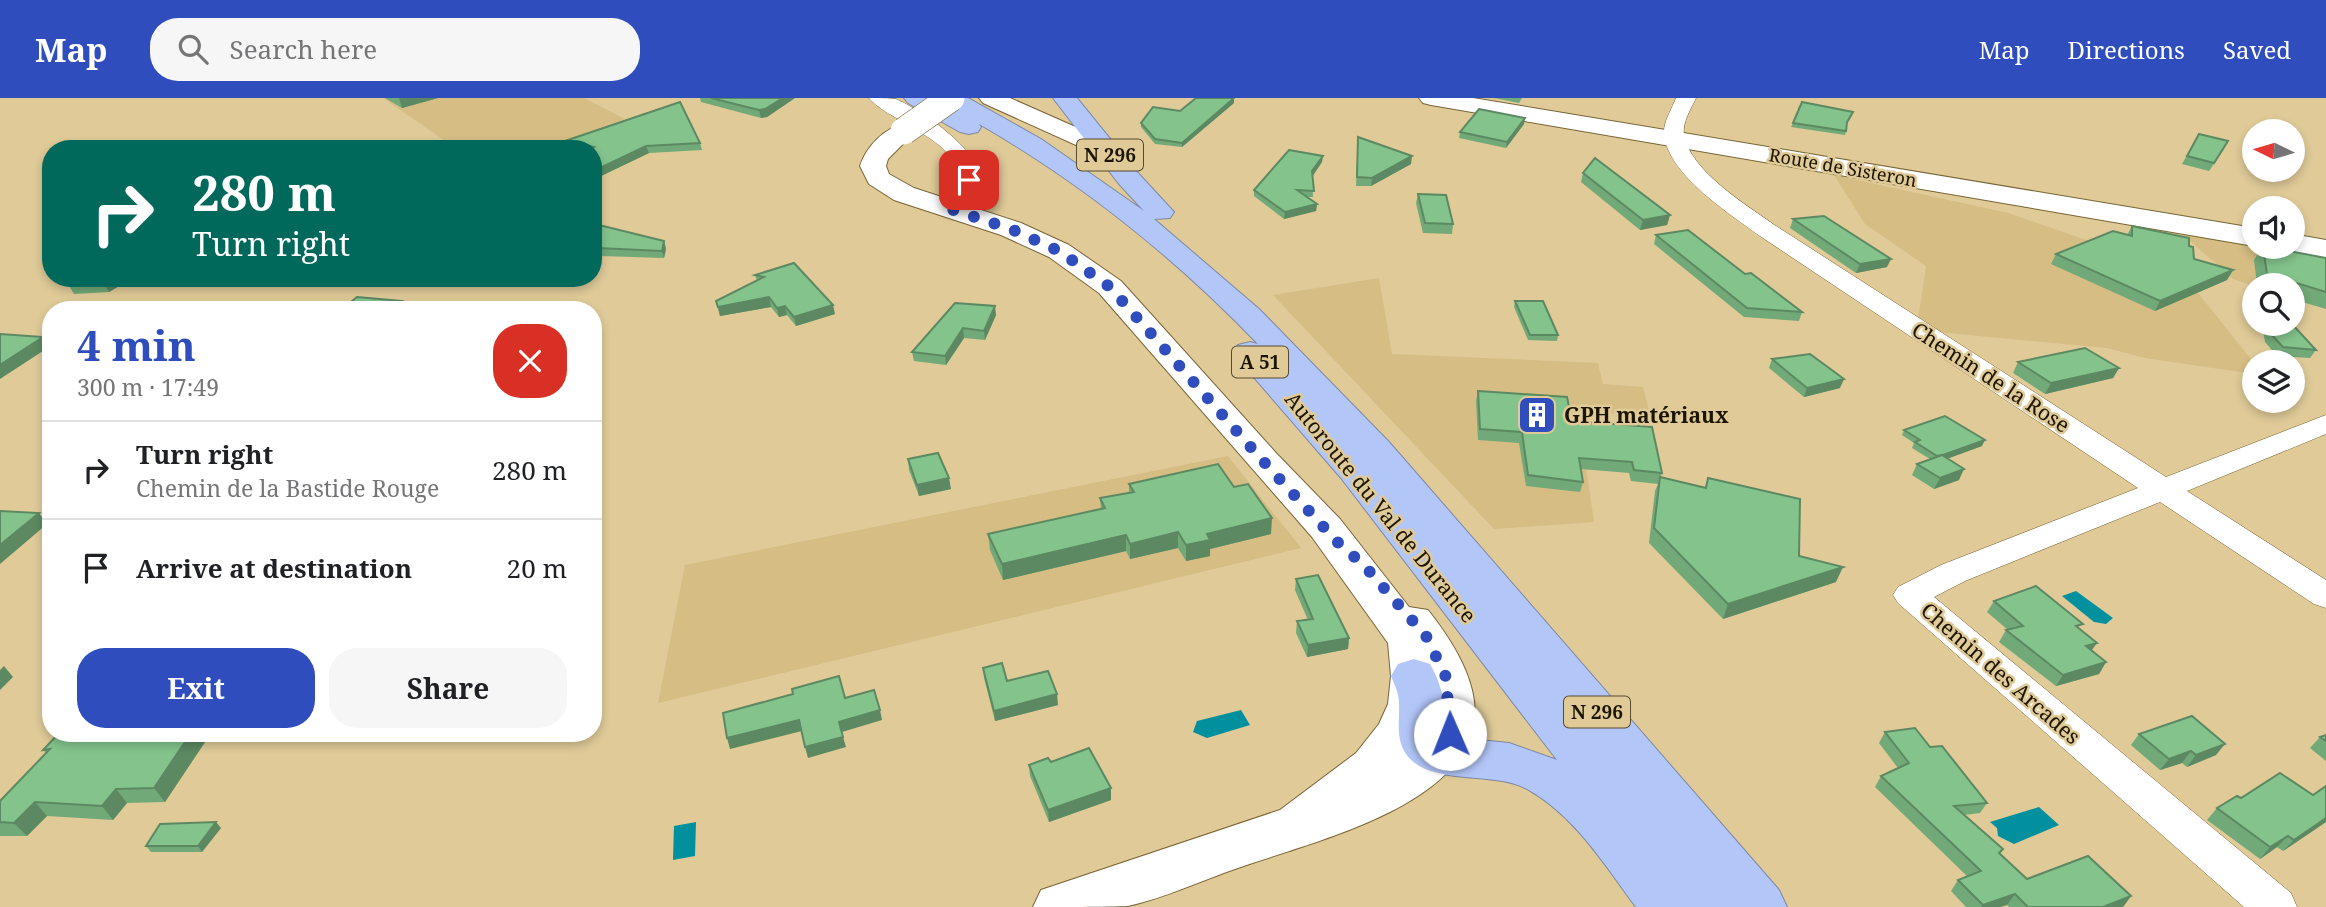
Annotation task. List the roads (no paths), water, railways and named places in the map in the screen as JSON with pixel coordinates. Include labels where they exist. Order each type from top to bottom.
[{"type":"highway","name":"Autoroute du Val de Durance","points":[[916,98],[1011,152],[1107,220],[1202,303],[1274,377],[1354,470],[1537,698]]},
{"type":"highway","name":"Autoroute du Val de Durance","points":[[951,98],[1025,141],[1116,201],[1188,259],[1256,321],[1310,377],[1434,517]]},
{"type":"highway","name":"N 296","points":[[1065,98],[1157,209],[1258,302],[1329,382],[1434,517],[1760,907]]},
{"type":"highway","points":[[1415,676],[1422,698],[1423,741],[1437,753],[1499,760],[1553,780],[1584,803],[1667,907]]},
{"type":"highway","name":"N 296","points":[[1537,698],[1702,907]]},
{"type":"street","points":[[879,98],[916,120],[964,162],[968,170],[967,187],[957,201],[947,208]]},
{"type":"street","points":[[951,98],[879,152],[873,166],[878,178],[894,189],[1011,229],[1059,251],[1110,287],[1342,547],[1410,640],[1415,676],[1411,704],[1399,733],[1373,767],[1297,826]]},
{"type":"street","points":[[991,98],[1105,149]]},
{"type":"street","name":"Route de Sisteron","points":[[1431,98],[2242,235]]},
{"type":"street","points":[[1675,139],[1674,131],[1686,98]]},
{"type":"street","name":"Chemin de la Rose","points":[[1675,139],[1679,149],[1707,187],[1768,231],[2326,596]]},
{"type":"street","points":[[2305,245],[2326,249]]},
{"type":"street","name":"Chemin des Arcades","points":[[2275,907],[1910,595],[1953,573],[2326,424]]},
{"type":"street","points":[[1059,907],[1363,803],[1398,783],[1437,753],[1450,734],[1446,677],[1426,636],[1362,563],[1342,547]]},
{"type":"water","points":[[2076,591],[2113,618],[2106,624],[2094,622],[2062,596]]},
{"type":"water","points":[[1241,710],[1250,725],[1207,738],[1193,732],[1197,721]]},
{"type":"water","points":[[2039,807],[2059,825],[2014,844],[1998,836],[1997,828],[1990,822]]},
{"type":"water","points":[[696,822],[695,856],[673,860],[674,826]]},
{"type":"place","name":"GPH matériaux","points":[[1537,415]]}]
